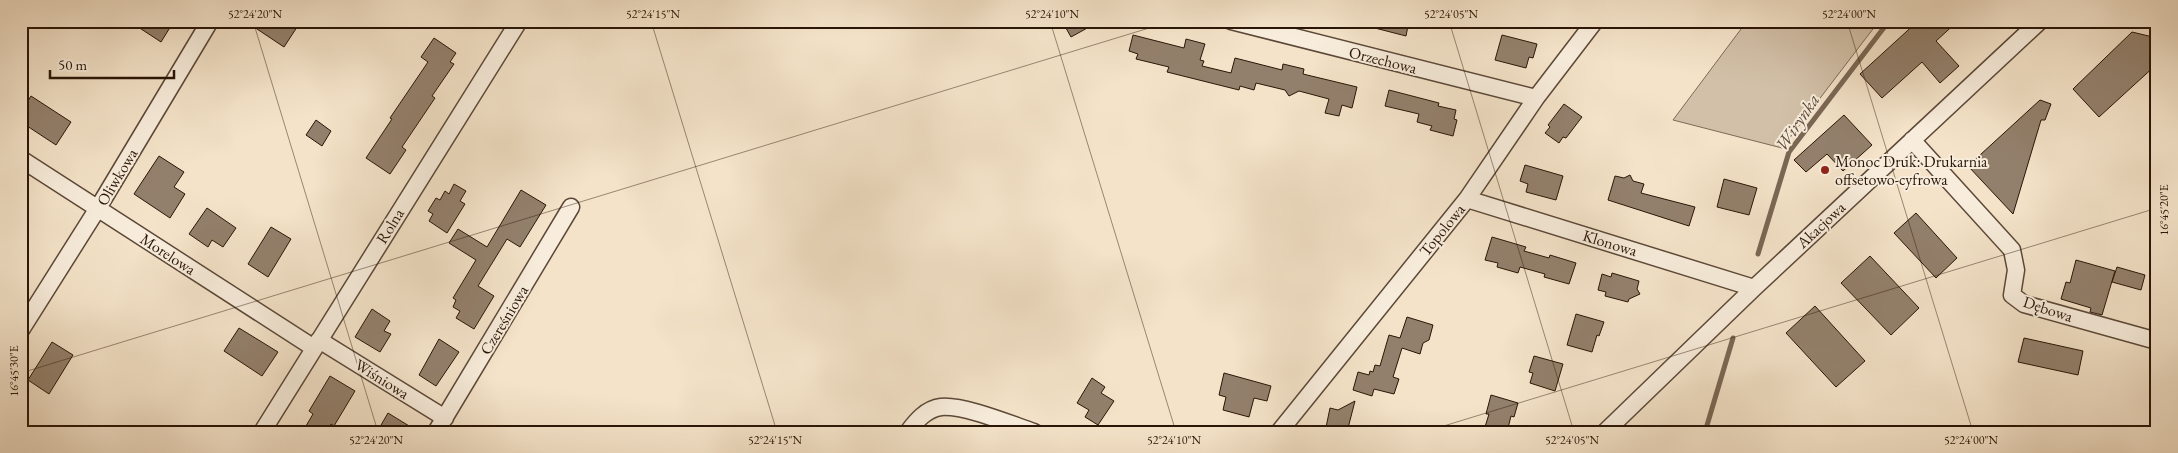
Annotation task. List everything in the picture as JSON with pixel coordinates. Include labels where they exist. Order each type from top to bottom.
[{"type":"street","name":"Oliwkowa","points":[[21,330],[98,208],[210,21]]},
{"type":"street","name":"Rolna","points":[[262,432],[518,21]]},
{"type":"street","name":"Orzechowa","points":[[1231,21],[1536,98]]},
{"type":"street","name":"Topolowa","points":[[1279,432],[1467,199],[1536,98],[1595,21]]},
{"type":"street","name":"Akacjowa","points":[[1605,432],[1754,288],[2040,21]]},
{"type":"street","name":"Dębowa","points":[[1912,140],[2012,250],[2016,270],[2012,295],[2024,304],[2157,341]]},
{"type":"street","name":"Morelowa","points":[[21,159],[316,344]]},
{"type":"street","name":"Klonowa","points":[[1467,199],[1754,288]]},
{"type":"street","name":"Czereśniowa","points":[[441,425],[571,207]]},
{"type":"street","name":"Wiśniowa","points":[[316,344],[441,425]]},
{"type":"street","points":[[908,432],[918,418],[940,407],[968,411],[1034,432]]},
{"type":"shaded area","points":[[1747,21],[1879,21],[1782,148],[1673,120]]},
{"type":"building","points":[[129,21],[174,21],[161,42]]},
{"type":"building","points":[[245,21],[301,21],[284,47]]},
{"type":"building","points":[[1062,21],[1100,21],[1071,37]]},
{"type":"building","points":[[1368,21],[1409,21],[1406,36],[1367,26]]},
{"type":"building","points":[[1918,21],[1958,21],[1936,41],[1959,66],[1940,83],[1922,62],[1882,98],[1860,74]]},
{"type":"building","points":[[2132,32],[2157,38],[2157,64],[2099,117],[2073,89]]},
{"type":"building","points":[[1133,35],[1184,48],[1186,39],[1205,44],[1200,60],[1204,61],[1202,66],[1231,73],[1235,58],[1282,70],[1283,64],[1304,69],[1303,74],[1357,87],[1352,108],[1342,105],[1339,116],[1325,113],[1329,99],[1299,91],[1289,96],[1285,90],[1256,83],[1254,90],[1240,86],[1239,90],[1167,72],[1169,67],[1136,59],[1138,54],[1129,51]]},
{"type":"building","points":[[1502,35],[1537,44],[1533,58],[1529,57],[1526,68],[1495,60]]},
{"type":"building","points":[[434,38],[456,53],[450,62],[454,64],[432,96],[435,98],[402,147],[406,150],[390,174],[366,158],[392,119],[390,118],[428,62],[421,57]]},
{"type":"building","points":[[1389,90],[1439,103],[1438,106],[1456,110],[1454,119],[1457,120],[1453,136],[1430,130],[1432,126],[1417,122],[1419,114],[1385,106]]},
{"type":"building","points":[[31,96],[71,122],[56,145],[21,122],[21,112]]},
{"type":"building","points":[[2040,100],[2051,104],[2045,120],[2041,120],[2013,214],[1968,166]]},
{"type":"building","points":[[1564,104],[1582,117],[1566,138],[1563,137],[1559,143],[1545,133],[1550,127],[1548,125]]},
{"type":"building","points":[[1844,115],[1872,145],[1843,171],[1827,154],[1806,172],[1794,160]]},
{"type":"building","points":[[316,120],[331,131],[322,146],[306,135]]},
{"type":"building","points":[[159,156],[184,172],[174,187],[185,194],[170,218],[134,194]]},
{"type":"building","points":[[1525,165],[1563,176],[1556,200],[1526,192],[1528,184],[1520,181]]},
{"type":"building","points":[[1630,175],[1633,181],[1644,184],[1641,193],[1695,207],[1689,226],[1608,200],[1615,176],[1624,178]]},
{"type":"building","points":[[1724,179],[1757,188],[1749,215],[1717,207]]},
{"type":"building","points":[[454,184],[466,191],[460,201],[465,204],[447,233],[429,221],[433,214],[428,211],[436,198],[440,200],[445,191],[449,194]]},
{"type":"building","points":[[521,190],[546,205],[520,247],[507,239],[478,286],[494,296],[474,329],[456,318],[460,311],[453,307],[456,300],[453,298],[476,260],[449,243],[458,229],[487,247]]},
{"type":"building","points":[[207,208],[236,228],[223,247],[212,240],[208,247],[189,234]]},
{"type":"building","points":[[1916,213],[1957,258],[1936,278],[1894,233]]},
{"type":"building","points":[[271,227],[291,239],[268,277],[248,264]]},
{"type":"building","points":[[1492,237],[1526,247],[1524,251],[1549,258],[1550,255],[1576,263],[1569,284],[1544,277],[1545,274],[1520,267],[1518,273],[1497,267],[1498,263],[1485,260]]},
{"type":"building","points":[[1870,256],[1919,308],[1891,335],[1841,283]]},
{"type":"building","points":[[2076,260],[2115,271],[2102,315],[2090,312],[2091,308],[2061,299],[2066,282],[2070,283]]},
{"type":"building","points":[[2117,267],[2145,275],[2141,290],[2112,282]]},
{"type":"building","points":[[1612,273],[1639,281],[1637,289],[1640,294],[1629,299],[1628,302],[1605,296],[1606,292],[1598,290],[1602,274],[1611,277]]},
{"type":"building","points":[[1815,306],[1865,361],[1836,387],[1786,333]]},
{"type":"building","points":[[372,309],[390,321],[384,331],[391,334],[380,352],[355,337]]},
{"type":"building","points":[[1576,314],[1604,322],[1599,336],[1597,335],[1592,352],[1567,345]]},
{"type":"building","points":[[1407,317],[1433,325],[1429,340],[1423,343],[1420,354],[1402,348],[1393,377],[1399,379],[1394,394],[1374,389],[1372,396],[1353,390],[1358,372],[1369,375],[1370,371],[1373,372],[1375,365],[1380,366],[1389,335],[1400,338]]},
{"type":"building","points":[[239,328],[278,352],[262,376],[224,351]]},
{"type":"building","points":[[2024,338],[2083,351],[2078,375],[2018,362]]},
{"type":"building","points":[[439,339],[459,352],[436,386],[419,375]]},
{"type":"building","points":[[52,342],[73,355],[49,394],[28,380]]},
{"type":"building","points":[[1534,356],[1563,364],[1555,391],[1530,383],[1533,373],[1529,372]]},
{"type":"building","points":[[1224,373],[1271,386],[1267,401],[1254,398],[1249,417],[1223,410],[1226,397],[1219,395]]},
{"type":"building","points":[[330,376],[355,391],[334,426],[331,424],[327,432],[316,432],[306,426],[313,414],[309,411]]},
{"type":"building","points":[[1092,378],[1105,387],[1101,393],[1114,401],[1098,425],[1085,417],[1089,410],[1077,403]]},
{"type":"building","points":[[1491,395],[1518,403],[1514,417],[1511,416],[1507,432],[1485,427],[1489,414],[1486,414]]},
{"type":"building","points":[[1355,401],[1347,432],[1325,432],[1330,408],[1338,410]]},
{"type":"building","points":[[388,413],[419,432],[377,432]]},
{"type":"waterway","name":"Wirynka","points":[[1758,254],[1789,152],[1889,21]]},
{"type":"waterway","name":"Wirynka","points":[[1705,432],[1733,338]]},
{"type":"place","name":"Monoc Druk: Drukarnia offsetowo-cyfrowa","points":[[1825,170]]}]
